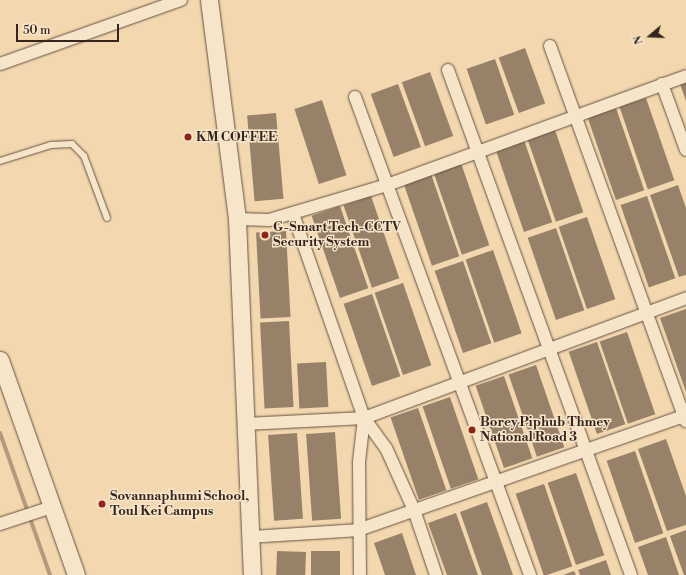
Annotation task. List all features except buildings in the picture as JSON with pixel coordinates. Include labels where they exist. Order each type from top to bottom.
[{"type":"street","points":[[0,64],[181,0]]},
{"type":"street","points":[[209,0],[237,219],[252,575]]},
{"type":"street","points":[[250,536],[358,530],[685,417],[550,46]]},
{"type":"street","points":[[448,70],[587,450],[631,575]]},
{"type":"street","points":[[237,219],[269,220],[293,214],[387,184],[574,115],[686,76]]},
{"type":"street","points":[[662,84],[686,150]]},
{"type":"street","points":[[355,97],[530,575]]},
{"type":"street","points":[[293,214],[364,418],[386,448],[414,510],[436,575]]},
{"type":"street","points":[[246,424],[364,418],[550,348],[647,314],[686,298]]},
{"type":"street","points":[[0,360],[44,509],[76,575]]},
{"type":"street","points":[[360,575],[358,530],[364,418]]},
{"type":"street","points":[[0,524],[44,509]]},
{"type":"lane","points":[[0,162],[51,145],[72,144],[84,156],[107,218]]},
{"type":"waterway","points":[[0,433],[50,575]]},
{"type":"place","name":"KM COFFEE","points":[[188,137]]},
{"type":"place","name":"G-Smart Tech-CCTV Security System","points":[[265,235]]},
{"type":"place","name":"Borey Piphub Thmey National Road 3","points":[[472,430]]},
{"type":"place","name":"Sovannaphumi School, Toul Kei Campus","points":[[102,504]]}]
